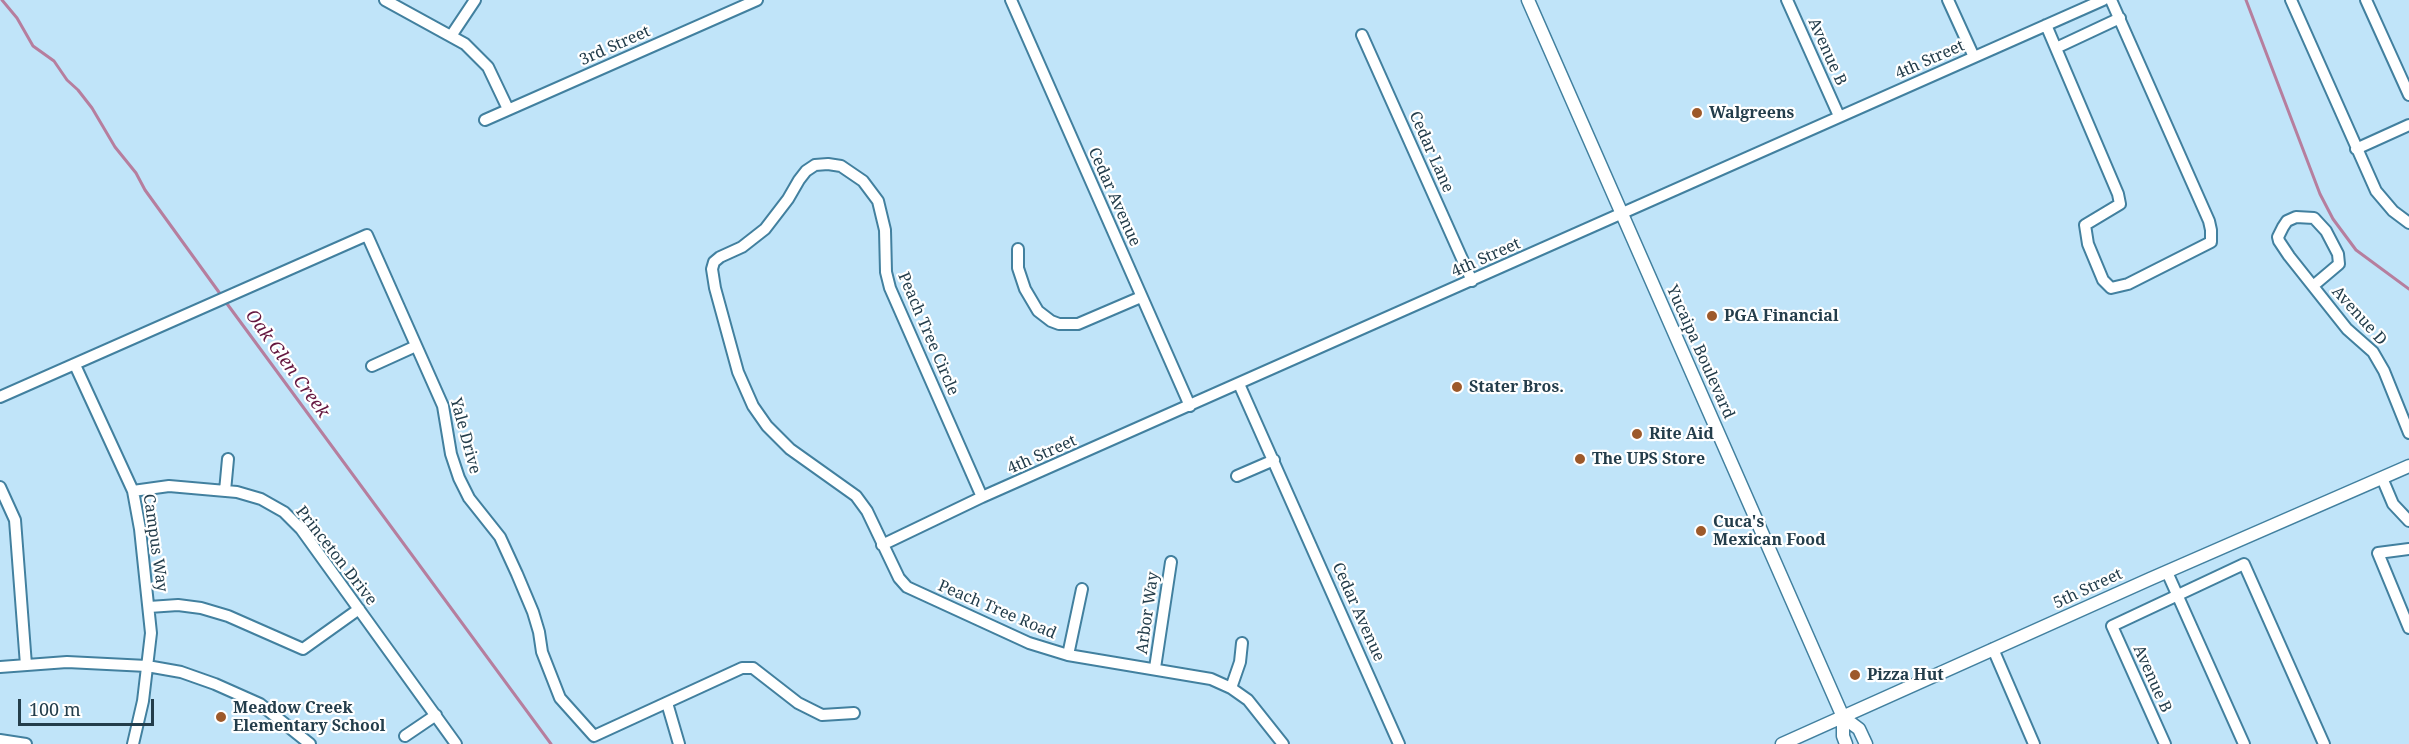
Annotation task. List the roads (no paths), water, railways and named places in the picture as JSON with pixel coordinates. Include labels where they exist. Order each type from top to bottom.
[{"type":"main road","name":"Yucaipa Boulevard","points":[[1528,0],[1843,717],[1843,736],[1846,744]]},
{"type":"main road","name":"5th Street","points":[[1782,744],[2409,466]]},
{"type":"main road","name":"Yucaipa Boulevard","points":[[1843,717],[1859,729],[1866,744]]},
{"type":"street","points":[[385,0],[465,44],[488,67],[508,109]]},
{"type":"street","points":[[451,36],[475,0]]},
{"type":"street","name":"3rd Street","points":[[485,120],[757,0]]},
{"type":"street","name":"Cedar Avenue","points":[[1011,0],[1190,406]]},
{"type":"street","name":"Avenue B","points":[[1787,0],[1839,116]]},
{"type":"street","points":[[1948,0],[1974,57]]},
{"type":"street","name":"4th Street","points":[[882,545],[982,497],[2103,0]]},
{"type":"street","points":[[2046,25],[2108,165],[2120,204],[2085,225],[2088,244],[2103,280],[2111,288],[2128,284],[2211,242],[2211,230],[2111,0]]},
{"type":"street","points":[[2291,0],[2376,191],[2393,211],[2409,223]]},
{"type":"street","points":[[2366,0],[2409,95]]},
{"type":"street","points":[[2056,48],[2120,18]]},
{"type":"street","name":"Cedar Lane","points":[[1362,35],[1472,281]]},
{"type":"street","points":[[2356,149],[2409,125]]},
{"type":"street","name":"Peach Tree Circle","points":[[882,545],[867,510],[856,496],[785,444],[753,406],[738,372],[712,276],[714,262],[742,247],[765,229],[806,171],[815,165],[841,166],[863,181],[878,201],[885,230],[886,272],[890,288],[982,497]]},
{"type":"street","name":"Avenue D","points":[[2313,286],[2339,264],[2338,254],[2326,231],[2314,218],[2296,217],[2287,221],[2278,237],[2279,241],[2313,286],[2347,328],[2373,352],[2384,371],[2409,433]]},
{"type":"street","name":"Yale Drive","points":[[0,397],[367,234],[443,406],[451,453],[459,478],[469,498],[500,537],[517,574],[540,632],[542,652],[560,698],[594,736],[742,668],[753,668],[798,703],[822,715],[854,713]]},
{"type":"street","points":[[1018,249],[1018,268],[1025,289],[1038,311],[1051,321],[1059,324],[1078,324],[1141,297]]},
{"type":"street","points":[[372,366],[416,346]]},
{"type":"street","name":"Campus Way","points":[[75,365],[133,491],[140,529],[151,633],[133,744]]},
{"type":"street","name":"Cedar Avenue","points":[[1239,384],[1399,744]]},
{"type":"street","points":[[225,491],[228,459]]},
{"type":"street","points":[[1237,476],[1274,460]]},
{"type":"street","points":[[2382,478],[2393,504],[2409,521]]},
{"type":"street","name":"Princeton Drive","points":[[133,491],[169,486],[225,491],[261,499],[284,512],[301,529],[456,744]]},
{"type":"street","points":[[0,487],[15,520],[26,665]]},
{"type":"street","name":"Peach Tree Road","points":[[882,545],[899,578],[907,587],[1029,643],[1068,655],[1211,679],[1231,688],[1248,700],[1283,744]]},
{"type":"street","points":[[2409,549],[2378,553],[2409,626]]},
{"type":"street","name":"Arbor Way","points":[[1155,668],[1171,561]]},
{"type":"street","points":[[2176,594],[2244,564],[2324,744]]},
{"type":"street","points":[[2167,572],[2244,744]]},
{"type":"street","points":[[1068,655],[1082,589]]},
{"type":"street","name":"Avenue B","points":[[2165,744],[2112,626],[2176,594]]},
{"type":"street","points":[[149,607],[177,605],[201,608],[228,616],[303,649],[358,609]]},
{"type":"street","points":[[1231,688],[1240,662],[1242,643]]},
{"type":"street","points":[[1993,649],[2034,744]]},
{"type":"street","points":[[0,667],[67,662],[147,666],[181,672],[260,704],[310,744]]},
{"type":"street","points":[[667,702],[679,744]]},
{"type":"street","points":[[405,736],[436,715]]},
{"type":"street","points":[[5,741],[26,744]]},
{"type":"waterway","name":"Oak Glen Creek","points":[[2,0],[17,18],[33,46],[54,61],[67,80],[92,108],[115,147],[136,173],[145,190],[221,295]]},
{"type":"waterway","points":[[2246,0],[2320,194],[2333,219],[2356,250],[2409,289]]},
{"type":"waterway","name":"Oak Glen Creek","points":[[225,301],[551,744]]},
{"type":"place","name":"Walgreens","points":[[1697,113]]},
{"type":"place","name":"PGA Financial","points":[[1712,316]]},
{"type":"place","name":"Stater Bros.","points":[[1457,387]]},
{"type":"place","name":"Rite Aid","points":[[1637,434]]},
{"type":"place","name":"The UPS Store","points":[[1580,459]]},
{"type":"place","name":"Cuca's Mexican Food","points":[[1701,531]]},
{"type":"place","name":"Pizza Hut","points":[[1855,675]]},
{"type":"place","name":"Meadow Creek Elementary School","points":[[221,717]]}]
